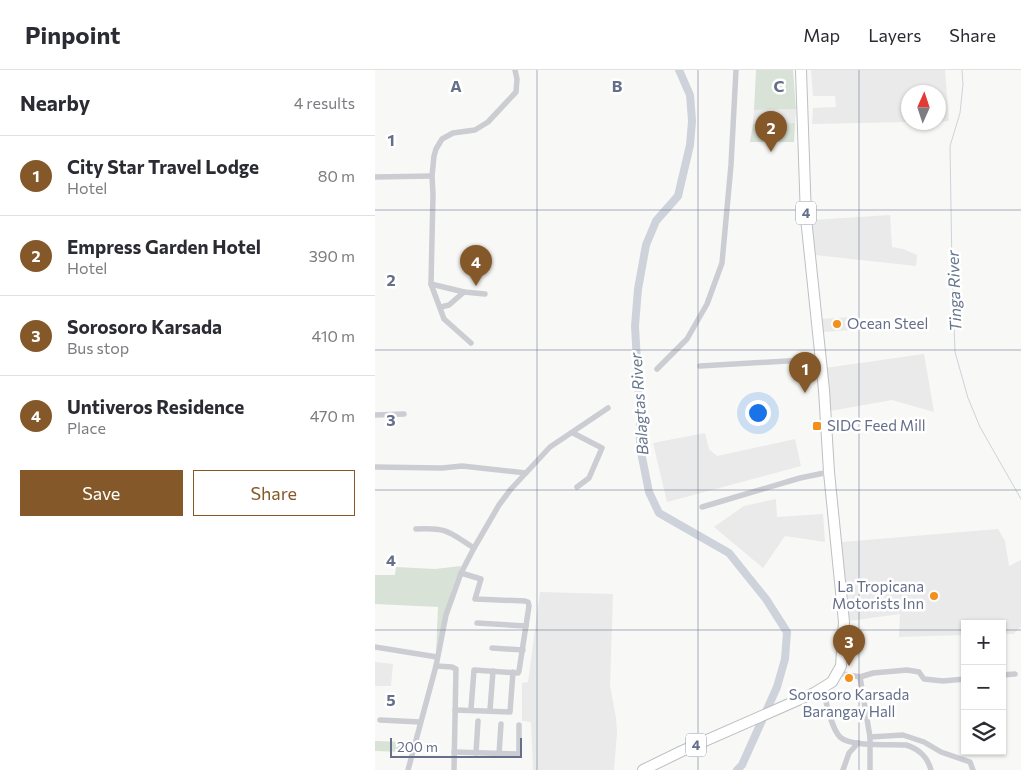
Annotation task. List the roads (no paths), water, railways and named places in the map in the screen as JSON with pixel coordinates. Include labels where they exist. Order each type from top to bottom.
[{"type":"highway","name":"4","points":[[643,770],[823,688],[832,682],[841,666],[844,622],[806,218],[801,70]]},
{"type":"street","points":[[471,343],[445,319],[431,284],[432,176],[436,149],[442,139],[453,133],[475,130],[488,122],[516,92],[515,70]]},
{"type":"street","points":[[657,369],[687,339],[707,304],[722,263],[731,165],[736,70]]},
{"type":"street","points":[[375,177],[432,176]]},
{"type":"street","points":[[431,284],[464,292],[485,294]]},
{"type":"street","points":[[441,307],[449,305],[464,292]]},
{"type":"street","points":[[700,366],[820,359]]},
{"type":"street","points":[[408,770],[436,666],[446,615],[461,574],[474,548],[499,505],[526,473],[550,448],[608,408]]},
{"type":"street","points":[[375,415],[404,414]]},
{"type":"street","points":[[573,433],[601,448],[589,478],[577,487]]},
{"type":"street","points":[[375,468],[442,468],[462,466],[526,473]]},
{"type":"street","points":[[703,507],[800,478],[829,472]]},
{"type":"street","points":[[416,529],[436,528],[447,531],[474,548]]},
{"type":"street","points":[[461,574],[481,579],[475,599],[525,601],[528,602],[529,606],[518,673],[474,670],[471,709]]},
{"type":"street","points":[[477,623],[526,626]]},
{"type":"street","points":[[375,647],[437,657]]},
{"type":"street","points":[[491,648],[523,650]]},
{"type":"street","points":[[436,666],[456,669],[454,770]]},
{"type":"street","points":[[838,673],[860,677],[873,673],[907,670],[919,672],[924,679],[943,681],[961,679]]},
{"type":"street","points":[[490,710],[493,671]]},
{"type":"street","points":[[455,710],[471,709],[511,712],[513,672]]},
{"type":"street","points":[[1006,675],[1015,674]]},
{"type":"street","points":[[860,677],[870,740],[870,770]]},
{"type":"street","points":[[823,688],[835,730],[846,741],[858,743],[903,735],[924,742],[941,752],[970,762],[973,770]]},
{"type":"street","points":[[380,720],[420,722]]},
{"type":"street","points":[[476,753],[478,721]]},
{"type":"street","points":[[499,754],[501,724]]},
{"type":"street","points":[[454,752],[519,754],[519,725]]},
{"type":"street","points":[[870,740],[913,747],[925,756],[931,770]]},
{"type":"street","points":[[843,770],[849,753],[858,743]]},
{"type":"waterway","name":"Balagtas River","points":[[679,70],[690,95],[692,121],[690,145],[678,196],[656,221],[646,245],[638,289],[635,326],[640,447],[649,492],[659,513],[729,553],[766,599],[787,632],[785,659],[777,687],[742,765],[737,770]]},
{"type":"waterway","name":"Tinga River","points":[[962,70],[963,84],[960,113],[950,146],[955,352],[968,398],[980,427],[1021,499]]},
{"type":"place","name":"Empress Garden Hotel","points":[[771,152]]},
{"type":"place","name":"Untiveros Residence","points":[[476,286]]},
{"type":"place","name":"Ocean Steel","points":[[837,324]]},
{"type":"place","name":"City Star Travel Lodge","points":[[805,393]]},
{"type":"place","name":"SIDC Feed Mill","points":[[817,426]]},
{"type":"place","name":"La Tropicana Motorists Inn","points":[[934,596]]},
{"type":"place","name":"Sorosoro Karsada","points":[[849,666]]},
{"type":"place","name":"Sorosoro Karsada Barangay Hall","points":[[849,678]]}]
